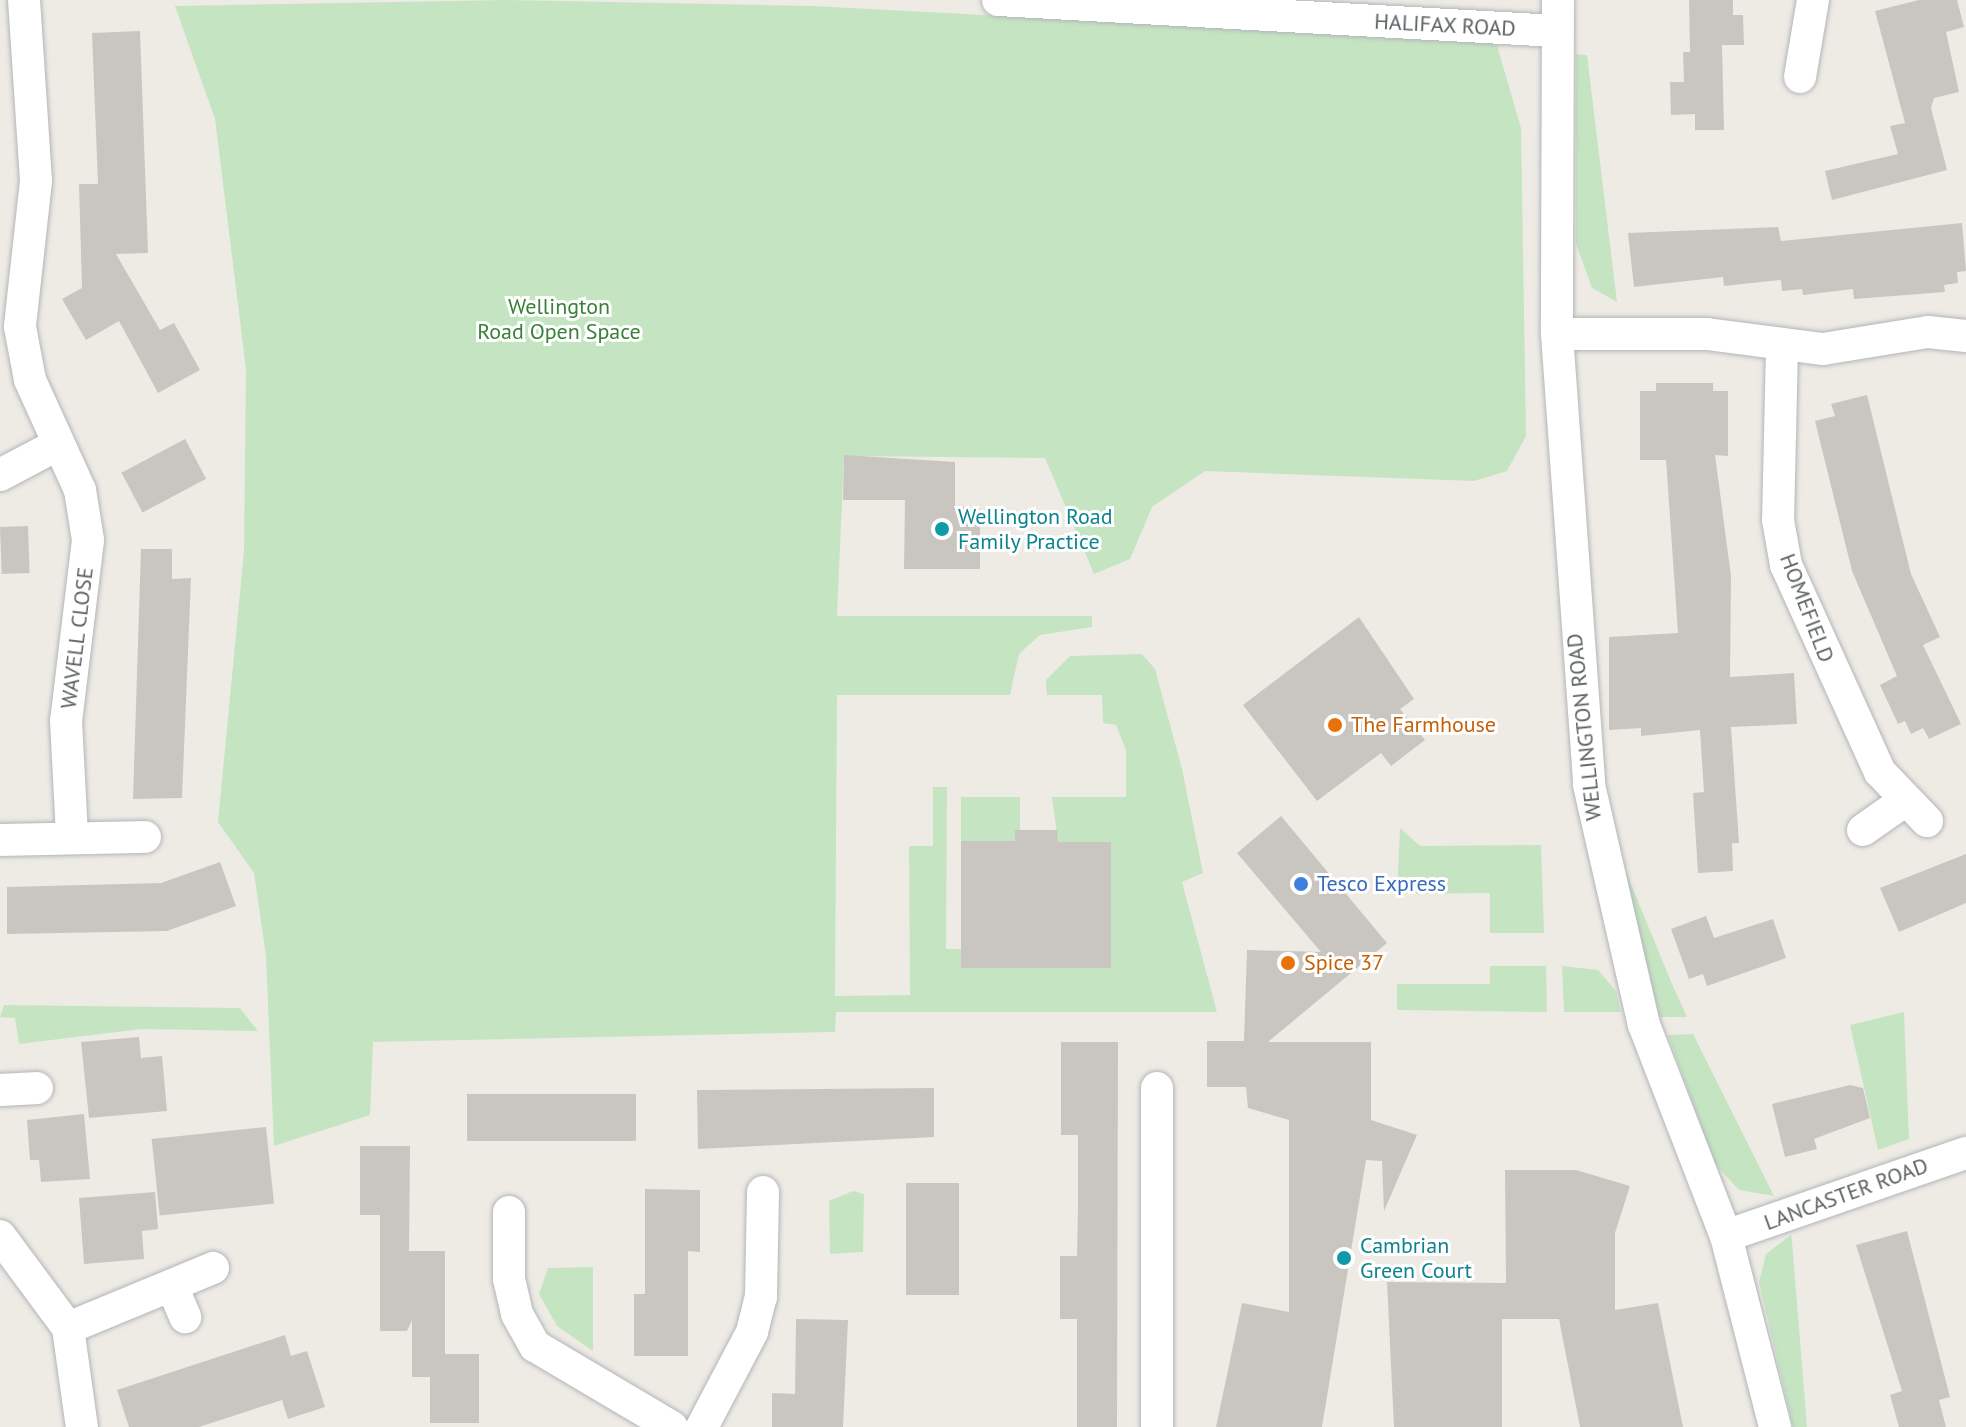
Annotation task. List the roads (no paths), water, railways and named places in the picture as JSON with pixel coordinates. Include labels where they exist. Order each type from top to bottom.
[{"type":"street","name":"WAVELL CLOSE","points":[[24,0],[36,147],[12,235],[20,327],[30,380],[80,490],[88,540],[66,721],[72,837]]},
{"type":"street","name":"HALIFAX ROAD","points":[[998,0],[1557,16]]},
{"type":"street","points":[[1800,77],[1813,0]]},
{"type":"street","name":"WELLINGTON ROAD","points":[[1557,16],[1557,334],[1577,675],[1596,834],[1644,1025],[1726,1236],[1775,1427]]},
{"type":"street","points":[[1557,334],[1707,334],[1782,347],[1823,349],[1928,332],[1966,336]]},
{"type":"street","name":"HOMEFIELD","points":[[1782,347],[1778,520],[1786,565],[1880,772],[1915,811],[1863,830]]},
{"type":"street","points":[[0,475],[57,445]]},
{"type":"street","points":[[0,840],[145,837]]},
{"type":"street","points":[[0,1090],[37,1088]]},
{"type":"street","points":[[1157,1088],[1157,1427]]},
{"type":"street","name":"LANCASTER ROAD","points":[[1726,1236],[1966,1153]]},
{"type":"street","points":[[702,1427],[752,1332],[761,1297],[763,1192]]},
{"type":"street","points":[[509,1212],[509,1279],[517,1314],[535,1346],[672,1427]]},
{"type":"street","points":[[0,1236],[42,1284],[68,1328],[82,1427]]},
{"type":"street","points":[[68,1328],[213,1268]]},
{"type":"street","points":[[172,1286],[185,1317]]},
{"type":"place","name":"Wellington Road Family Practice","points":[[942,529]]},
{"type":"place","name":"The Farmhouse","points":[[1335,725]]},
{"type":"place","name":"Tesco Express","points":[[1301,884]]},
{"type":"place","name":"Spice 37","points":[[1288,963]]},
{"type":"place","name":"Cambrian Green Court","points":[[1344,1258]]},
{"type":"park label","name":"Wellington Road Open Space","points":[[559,318]]}]
